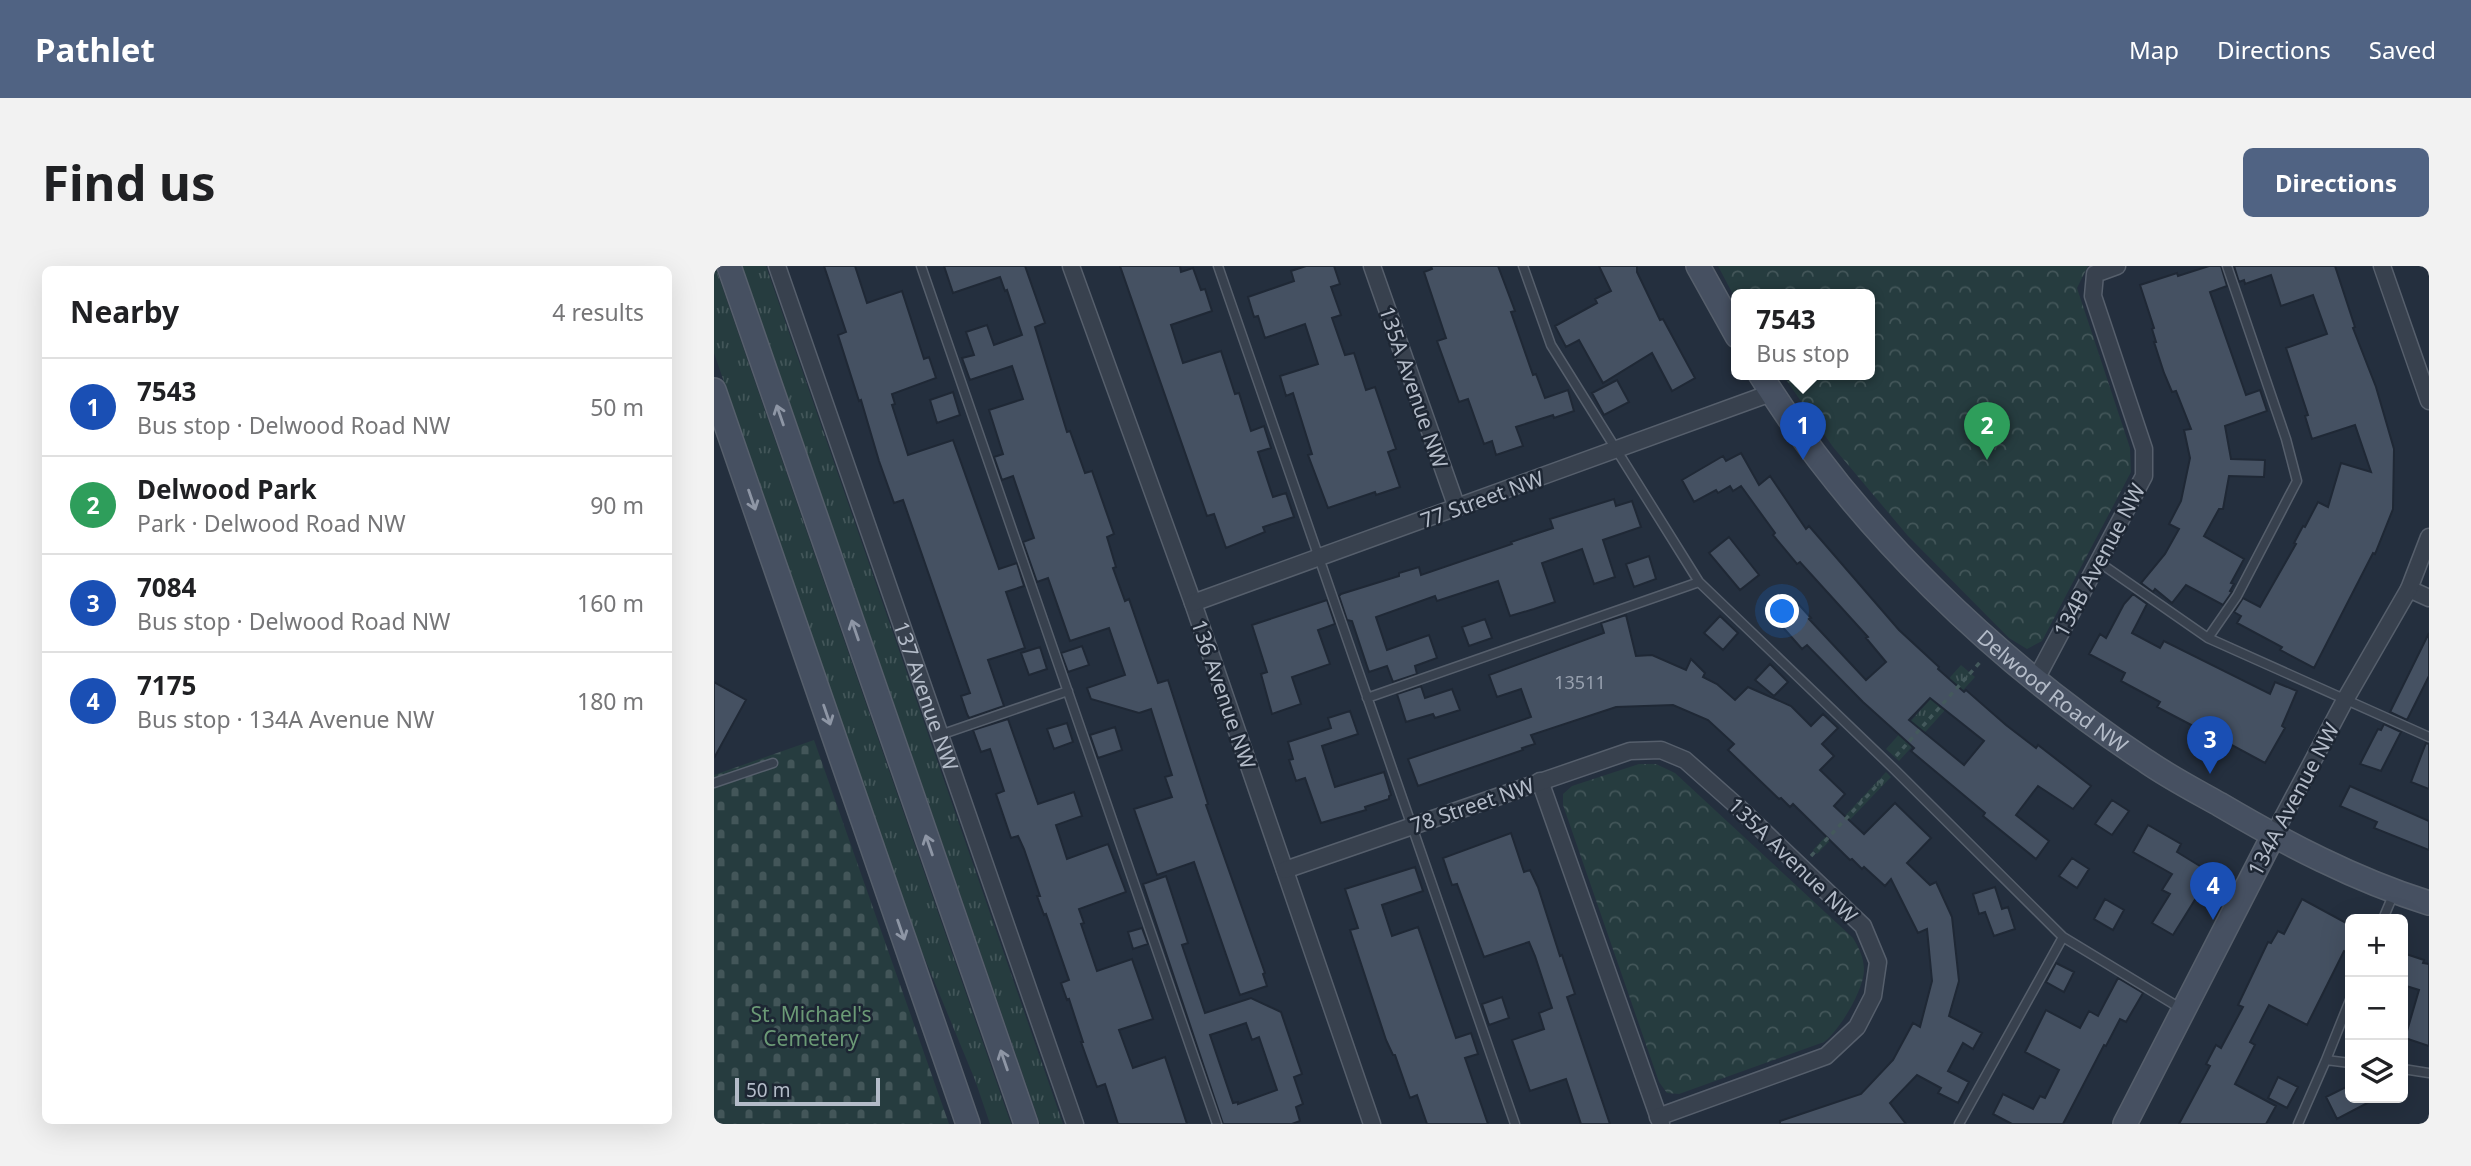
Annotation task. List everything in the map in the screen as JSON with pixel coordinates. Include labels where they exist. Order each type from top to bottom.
[{"type":"main road","points":[[729,266],[1026,1124]]},
{"type":"main road","points":[[1698,266],[1731,325]]},
{"type":"main road","name":"Delwood Road NW","points":[[1765,384],[1828,470],[1890,543],[1959,614],[2035,681],[2148,763],[2273,836],[2394,892],[2429,903]]},
{"type":"main road","points":[[714,390],[968,1124]]},
{"type":"main road","name":"134A Avenue NW","points":[[2125,1124],[2273,836]]},
{"type":"street","name":"137 Avenue NW","points":[[777,266],[1075,1124]]},
{"type":"street","name":"136 Avenue NW","points":[[1071,266],[1193,603],[1372,1124]]},
{"type":"street","name":"135A Avenue NW","points":[[1372,266],[1457,508]]},
{"type":"street","name":"134B Avenue NW","points":[[2035,681],[2144,476],[2144,449],[2093,296],[2095,274],[2117,266]]},
{"type":"street","points":[[2382,266],[2429,401]]},
{"type":"street","name":"77 Street NW","points":[[1193,603],[1616,450],[1765,384]]},
{"type":"street","name":"134A Avenue NW","points":[[2273,836],[2345,700],[2409,589],[2429,537]]},
{"type":"street","points":[[2409,589],[2429,598]]},
{"type":"street","name":"135A Avenue NW","points":[[1540,781],[1660,1121],[1826,1056],[1857,1027],[1873,996],[1878,961],[1863,926],[1685,760],[1661,750]]},
{"type":"street","name":"78 Street NW","points":[[1284,870],[1630,751],[1661,750]]},
{"type":"lane","points":[[921,266],[1217,1124]]},
{"type":"lane","points":[[1218,266],[1515,1124]]},
{"type":"lane","points":[[1523,266],[1551,345],[1699,582],[1894,768],[2063,937],[2184,1010]]},
{"type":"lane","points":[[2208,638],[2237,596],[2297,481],[2286,439],[2227,266]]},
{"type":"lane","points":[[2100,563],[2208,638],[2429,737]]},
{"type":"lane","points":[[1367,698],[1699,582]]},
{"type":"lane","points":[[940,735],[1068,691]]},
{"type":"lane","points":[[714,783],[772,763]]},
{"type":"lane","points":[[2385,914],[2394,892]]},
{"type":"lane","points":[[1959,1124],[2063,937]]},
{"type":"lane","points":[[2298,1124],[2345,1012]]},
{"type":"lane","points":[[2326,1060],[2345,1062]]},
{"type":"lane","points":[[2408,1070],[2429,1073]]},
{"type":"green space","points":[[714,266],[1011,1124],[990,1124],[975,1080],[920,947],[714,353]]},
{"type":"green space","points":[[742,266],[766,266],[1063,1124],[1040,1124]]},
{"type":"green space","points":[[1718,266],[2088,266],[2077,288],[2130,448],[2131,472],[2042,641],[2027,649],[2009,638],[1908,536],[1833,447],[1786,380],[1875,380],[1875,289],[1731,291]]},
{"type":"green space","points":[[1961,665],[1975,677],[1899,761],[1886,749]]},
{"type":"green space","name":"St. Michael's Cemetery","points":[[814,740],[949,1124],[714,1124],[714,775]]},
{"type":"green space","points":[[1639,764],[1656,764],[1675,773],[1853,938],[1863,961],[1863,978],[1850,1009],[1824,1042],[1679,1094],[1667,1093],[1659,1082],[1563,805],[1563,794],[1572,786]]},
{"type":"green space","points":[[1886,772],[1891,777],[1817,854],[1813,850]]},
{"type":"building","points":[[824,266],[855,266],[867,303],[902,291],[924,359],[929,357],[936,378],[892,394],[895,404],[892,405],[908,455],[953,440],[999,569],[1017,563],[1024,586],[1006,592],[1025,648],[988,660],[1004,706],[969,718],[967,714],[961,696],[970,693],[903,500],[894,503],[879,461],[838,335],[846,332]]},
{"type":"building","points":[[944,266],[1025,266],[1045,323],[1035,327],[1067,432],[1070,431],[1085,473],[1092,471],[1114,534],[1107,537],[1116,567],[1113,568],[1125,601],[1129,599],[1158,683],[1168,680],[1208,804],[1206,805],[1265,973],[1263,974],[1267,986],[1240,995],[1194,862],[1157,875],[1134,809],[1172,797],[1165,777],[1172,775],[1151,709],[1139,713],[1091,699],[1087,688],[1125,675],[1109,628],[1070,641],[1048,578],[1037,582],[1023,542],[1034,538],[1013,476],[1002,480],[994,457],[1003,454],[989,410],[1023,399],[1012,366],[970,380],[962,358],[974,355],[966,332],[987,325],[994,345],[1022,335],[1007,290],[1005,291],[1000,277],[953,293]]},
{"type":"building","points":[[1120,266],[1180,266],[1181,272],[1193,268],[1201,290],[1205,289],[1212,311],[1171,325],[1183,363],[1221,351],[1235,394],[1239,393],[1251,431],[1264,426],[1271,448],[1258,452],[1273,497],[1286,493],[1294,517],[1263,527],[1265,532],[1226,548],[1214,514],[1207,516]]},
{"type":"building","points":[[1306,266],[1334,266],[1340,284],[1331,287],[1341,315],[1332,318],[1345,355],[1354,353],[1366,390],[1375,387],[1396,449],[1388,452],[1400,487],[1376,495],[1375,492],[1328,508],[1308,455],[1312,454],[1293,393],[1286,396],[1280,376],[1318,364],[1305,324],[1265,338],[1258,316],[1254,317],[1248,297],[1294,281],[1291,271]]},
{"type":"building","points":[[1431,266],[1498,266],[1515,311],[1511,312],[1533,375],[1536,374],[1545,398],[1568,390],[1574,411],[1516,427],[1523,446],[1496,455],[1492,441],[1484,444],[1468,399],[1459,402],[1437,341],[1446,338],[1424,272],[1432,269]]},
{"type":"building","points":[[1599,266],[1637,266],[1637,272],[1660,320],[1663,319],[1695,378],[1672,391],[1652,353],[1603,383],[1579,340],[1566,347],[1555,326],[1597,303],[1595,299],[1611,291]]},
{"type":"building","points":[[2209,266],[2221,266],[2227,286],[2210,292],[2246,395],[2260,390],[2267,411],[2225,426],[2231,459],[2265,460],[2264,477],[2229,476],[2223,509],[2219,509],[2204,536],[2244,559],[2231,583],[2234,584],[2230,591],[2232,592],[2223,605],[2186,585],[2172,603],[2155,589],[2153,592],[2141,583],[2165,554],[2179,529],[2169,524],[2181,501],[2190,458],[2184,430],[2191,429],[2176,391],[2172,392],[2164,373],[2154,342],[2154,328],[2140,285]]},
{"type":"building","points":[[2234,266],[2335,266],[2394,449],[2393,509],[2375,554],[2373,553],[2314,668],[2237,623],[2241,616],[2234,612],[2243,598],[2260,607],[2318,502],[2328,507],[2341,463],[2371,472],[2355,425],[2312,439],[2305,416],[2308,415],[2286,348],[2327,334],[2313,295],[2281,306],[2271,275],[2245,284],[2244,280],[2239,282]]},
{"type":"building","points":[[1617,380],[1629,402],[1604,415],[1592,393]]},
{"type":"building","points":[[953,392],[960,415],[937,423],[930,400]]},
{"type":"building","points":[[1741,453],[1759,485],[1770,476],[1806,529],[1809,526],[1899,630],[1939,667],[1938,669],[2036,748],[2038,745],[2091,786],[2073,809],[2038,786],[2016,815],[2049,841],[2036,859],[1983,816],[1985,813],[1911,751],[1914,748],[1863,702],[1807,645],[1802,649],[1773,616],[1793,598],[1866,680],[1886,662],[1866,638],[1868,637],[1800,562],[1797,564],[1773,535],[1775,533],[1741,486],[1733,491],[1730,486],[1718,493],[1716,490],[1694,502],[1682,480],[1723,456],[1726,461]],"holes":[[[1930,698],[1984,741],[1964,765],[1909,720]]]},
{"type":"building","points":[[1614,499],[1616,506],[1632,501],[1641,527],[1603,540],[1615,577],[1594,584],[1582,549],[1542,563],[1555,602],[1534,609],[1510,616],[1498,581],[1437,601],[1435,596],[1376,617],[1387,650],[1429,635],[1437,658],[1415,666],[1417,674],[1393,682],[1387,666],[1369,672],[1352,621],[1347,620],[1339,596],[1341,594],[1419,567],[1421,575],[1512,544],[1511,542],[1553,528],[1550,519]]},
{"type":"building","points":[[1729,537],[1759,575],[1740,590],[1709,553]]},
{"type":"building","points":[[1649,556],[1656,579],[1634,587],[1626,564]]},
{"type":"building","points":[[2133,594],[2147,604],[2132,633],[2160,648],[2164,641],[2270,694],[2275,682],[2297,691],[2282,726],[2285,728],[2265,763],[2232,745],[2230,749],[2195,732],[2197,728],[2157,707],[2160,702],[2121,681],[2125,673],[2089,654],[2100,634],[2106,638],[2124,604]]},
{"type":"building","points":[[1327,600],[1335,624],[1318,630],[1330,664],[1292,677],[1301,704],[1272,714],[1261,674],[1267,672],[1252,625]]},
{"type":"building","points":[[1626,615],[1636,656],[1652,655],[1686,670],[1691,659],[1705,673],[1703,677],[1717,684],[1735,700],[1748,687],[1791,706],[1811,726],[1823,714],[1838,728],[1822,744],[1834,756],[1820,770],[1845,794],[1834,806],[1864,834],[1895,803],[1931,838],[1907,863],[1930,885],[1936,882],[1952,917],[1959,981],[1949,1016],[1982,1033],[1973,1049],[1963,1043],[1948,1071],[1969,1082],[1958,1103],[1938,1093],[1941,1088],[1917,1075],[1890,1103],[1906,1124],[1780,1124],[1780,1121],[1861,1094],[1893,1060],[1913,1023],[1920,1027],[1932,981],[1927,929],[1918,933],[1891,879],[1885,886],[1864,867],[1862,869],[1850,860],[1793,804],[1790,807],[1779,799],[1728,750],[1734,744],[1708,720],[1673,705],[1616,707],[1531,735],[1535,744],[1522,748],[1523,750],[1418,786],[1408,759],[1531,717],[1521,689],[1497,697],[1489,675],[1604,633],[1601,623]]},
{"type":"building","points":[[1720,616],[1738,633],[1723,650],[1704,633]]},
{"type":"building","points":[[1485,619],[1492,638],[1469,646],[1462,627]]},
{"type":"building","points":[[2429,633],[2429,676],[2407,720],[2390,712]]},
{"type":"building","points":[[1082,646],[1089,665],[1068,672],[1061,653]]},
{"type":"building","points":[[1040,647],[1047,669],[1029,675],[1021,653]]},
{"type":"building","points":[[1770,664],[1788,682],[1774,696],[1755,680]]},
{"type":"building","points":[[714,682],[746,700],[714,758]]},
{"type":"building","points":[[1421,686],[1425,698],[1452,689],[1460,710],[1435,718],[1433,714],[1406,722],[1397,694]]},
{"type":"building","points":[[1350,711],[1358,734],[1322,746],[1335,787],[1384,772],[1391,795],[1389,799],[1365,807],[1366,810],[1321,823],[1305,778],[1296,781],[1289,760],[1293,759],[1288,742],[1331,728],[1328,718]]},
{"type":"building","points":[[1008,719],[1038,804],[1074,792],[1082,816],[1056,825],[1067,859],[1108,844],[1126,892],[1079,909],[1084,923],[1081,924],[1097,971],[1132,959],[1153,1019],[1119,1030],[1133,1068],[1165,1057],[1187,1124],[1118,1124],[1105,1084],[1097,1087],[1069,999],[1067,1000],[1061,983],[1069,980],[1037,896],[1040,896],[1024,849],[1018,836],[1011,838],[996,794],[1004,791],[990,749],[981,752],[973,730]]},
{"type":"building","points":[[1067,723],[1073,742],[1054,749],[1047,729]]},
{"type":"building","points":[[2384,724],[2401,732],[2381,771],[2360,764],[2378,729],[2381,730]]},
{"type":"building","points":[[1115,727],[1122,750],[1098,758],[1090,735]]},
{"type":"building","points":[[2426,743],[2429,744],[2429,789],[2411,782]]},
{"type":"building","points":[[2350,786],[2429,821],[2429,850],[2374,828],[2377,822],[2340,806]]},
{"type":"building","points":[[2112,800],[2129,811],[2112,835],[2095,824]]},
{"type":"building","points":[[2148,825],[2181,844],[2177,852],[2208,871],[2198,888],[2201,890],[2173,935],[2152,923],[2170,894],[2162,890],[2172,874],[2133,852]]},
{"type":"building","points":[[1511,833],[1524,872],[1530,870],[1538,887],[1560,956],[1562,955],[1575,994],[1567,997],[1610,1124],[1581,1124],[1566,1079],[1530,1091],[1512,1040],[1544,1029],[1539,1013],[1552,1008],[1535,956],[1529,942],[1484,957],[1457,884],[1452,885],[1443,858]]},
{"type":"building","points":[[2072,858],[2089,869],[2077,888],[2059,876]]},
{"type":"building","points":[[1415,867],[1423,891],[1382,905],[1392,936],[1418,927],[1456,1038],[1471,1033],[1478,1054],[1465,1058],[1488,1124],[1427,1124],[1417,1095],[1410,1098],[1395,1055],[1386,1040],[1350,930],[1358,928],[1345,889]]},
{"type":"building","points":[[1166,876],[1188,943],[1182,945],[1205,1013],[1251,998],[1281,1012],[1302,1074],[1294,1077],[1303,1104],[1296,1107],[1300,1121],[1292,1124],[1223,1124],[1143,884]],"holes":[[[1246,1023],[1252,1040],[1259,1037],[1277,1090],[1238,1104],[1233,1103],[1210,1035]]]},
{"type":"building","points":[[1995,887],[2002,909],[2008,907],[2015,929],[1994,936],[1985,912],[1979,914],[1973,894]]},
{"type":"building","points":[[2105,899],[2124,910],[2113,930],[2094,919]]},
{"type":"building","points":[[2302,899],[2345,922],[2345,952],[2307,1025],[2269,1005],[2250,1042],[2255,1045],[2235,1084],[2276,1106],[2266,1124],[2179,1124],[2210,1066],[2206,1064],[2216,1045],[2221,1048],[2243,1007],[2238,1005],[2268,942],[2271,943],[2278,931],[2284,934]]},
{"type":"building","points":[[1142,928],[1148,944],[1133,949],[1128,932]]},
{"type":"building","points":[[2408,955],[2429,964],[2429,1046],[2408,1039],[2408,1028],[2419,990],[2408,987]]},
{"type":"building","points":[[2056,963],[2074,972],[2064,992],[2046,982]]},
{"type":"building","points":[[2118,978],[2143,993],[2126,1022],[2120,1019],[2106,1046],[2104,1045],[2063,1124],[2012,1124],[1993,1114],[2003,1094],[2033,1109],[2040,1096],[2045,1098],[2059,1070],[2025,1052],[2046,1010],[2080,1028],[2089,1011],[2098,1016]]},
{"type":"building","points":[[1502,997],[1509,1018],[1489,1025],[1482,1004]]},
{"type":"building","points":[[2278,1077],[2298,1087],[2287,1108],[2268,1098]]},
{"type":"building","points":[[2345,1088],[2345,1103],[2367,1103],[2337,1119],[2326,1097]]},
{"type":"place","name":"7543","points":[[1803,460]]},
{"type":"place","name":"Delwood Park","points":[[1987,460]]},
{"type":"place","name":"7084","points":[[2210,774]]},
{"type":"place","name":"7175","points":[[2213,920]]}]
